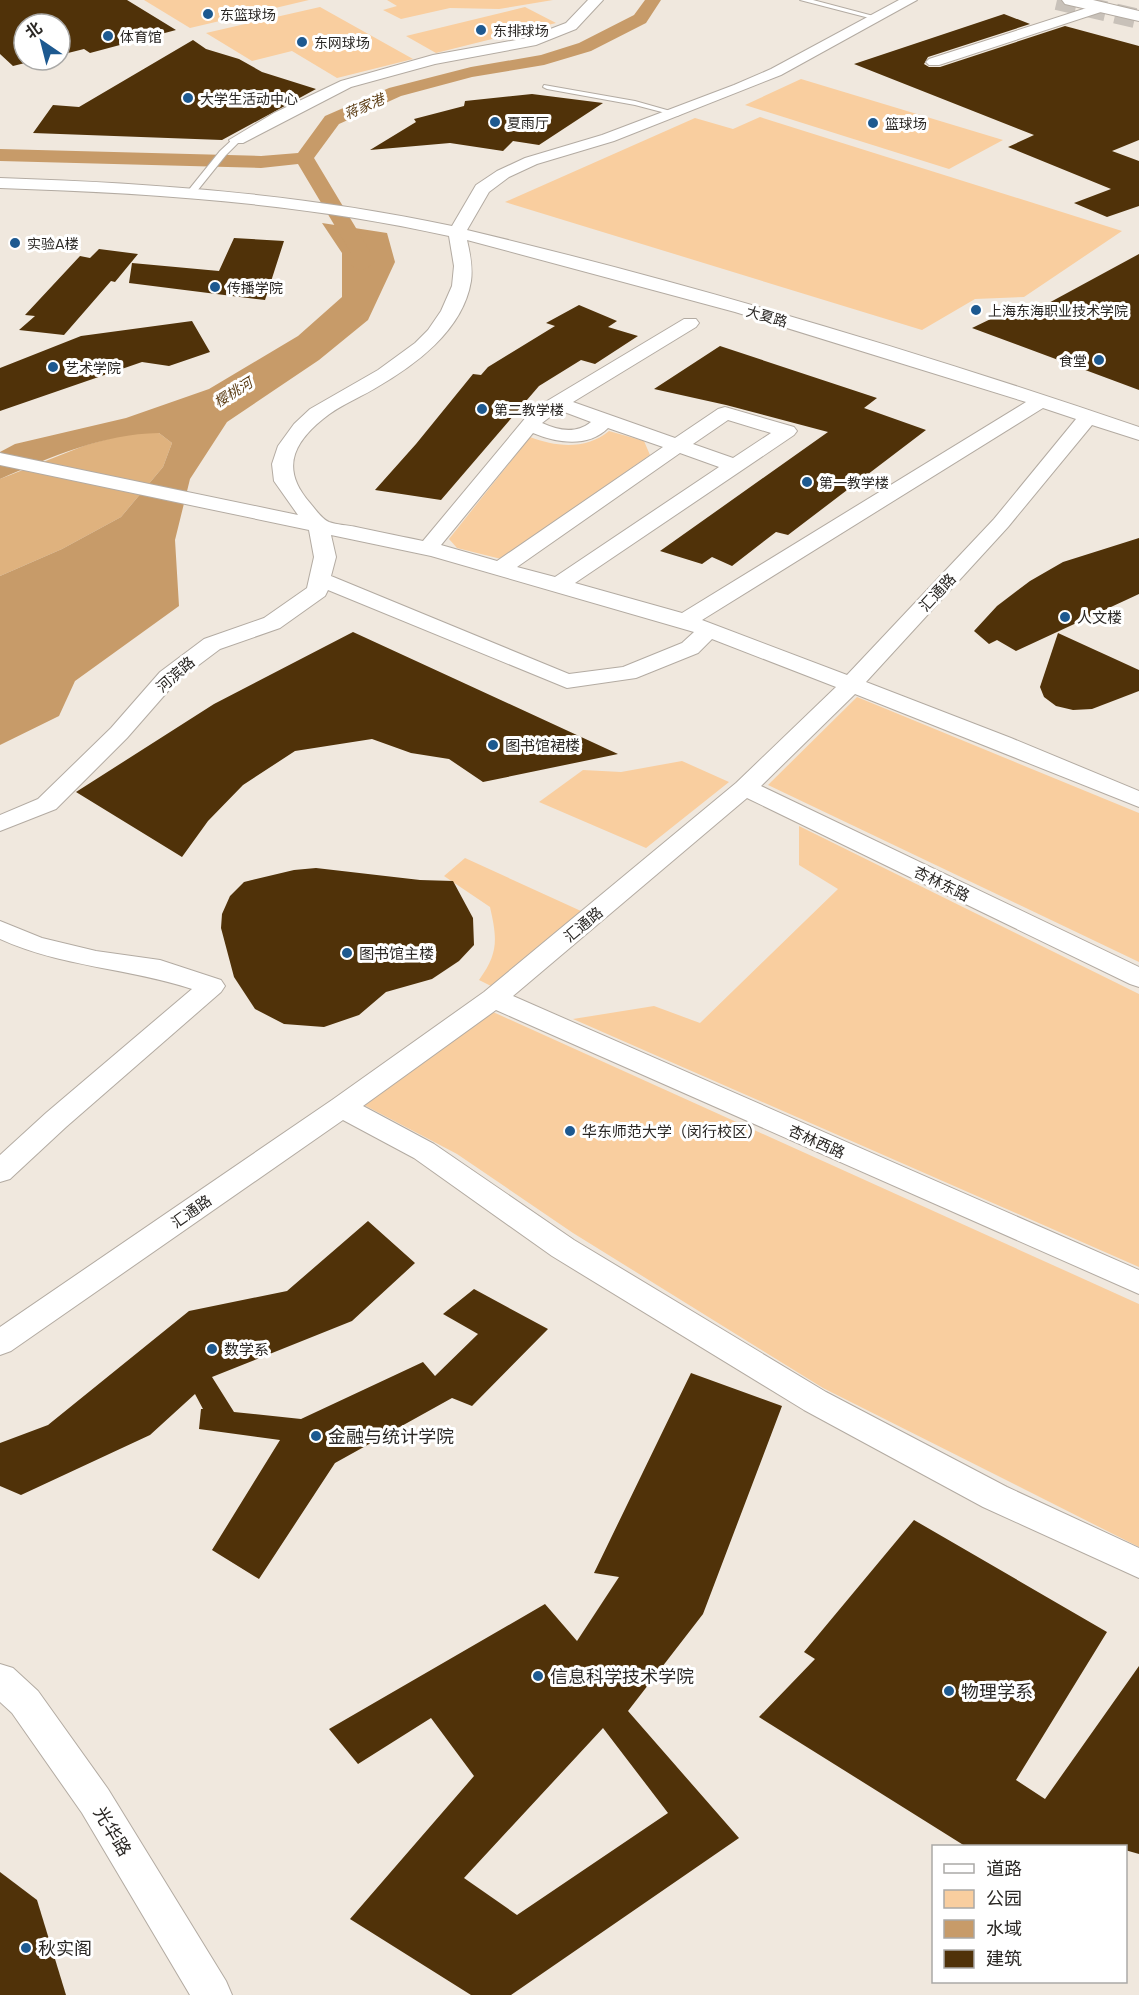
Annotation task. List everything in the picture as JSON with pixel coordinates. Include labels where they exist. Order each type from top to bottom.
[{"type":"main road","points":[[1071,0],[1139,16]]},
{"type":"main road","points":[[1125,0],[1139,4]]},
{"type":"street","points":[[237,140],[346,84],[433,60],[531,42],[571,26],[597,0]]},
{"type":"street","points":[[709,630],[690,648],[628,673],[567,681],[320,579],[325,557],[319,525],[296,500],[287,485],[281,466],[286,448],[305,425],[332,403],[361,389],[423,345],[450,313],[462,284],[462,258],[457,232],[482,189],[503,174],[531,161],[677,114],[776,72],[910,0]]},
{"type":"street","points":[[934,62],[1102,8]]},
{"type":"street","name":"大夏路","points":[[0,183],[194,189],[457,232],[781,320],[1089,416],[1139,434]]},
{"type":"street","points":[[428,548],[539,414],[690,323]]},
{"type":"street","points":[[685,621],[1041,401]]},
{"type":"street","points":[[557,403],[735,466]]},
{"type":"street","points":[[501,568],[725,413],[787,431],[558,585]]},
{"type":"street","name":"汇通路","points":[[0,1343],[494,999],[745,788],[850,686],[1001,523],[1089,416]]},
{"type":"street","points":[[530,424],[545,433],[560,437],[582,435],[599,427],[604,420]]},
{"type":"street","points":[[0,459],[428,548],[685,621],[1003,743],[1139,801]]},
{"type":"street","name":"河滨路","points":[[0,824],[47,804],[119,733],[168,677],[212,644],[272,623],[317,591],[320,579]]},
{"type":"street","name":"杏林东路","points":[[745,788],[1139,978]]},
{"type":"street","points":[[0,929],[33,944],[96,960],[160,969],[212,986],[56,1120],[0,1172]]},
{"type":"street","name":"杏林西路","points":[[494,999],[1139,1283]]},
{"type":"street","points":[[342,1107],[424,1151],[563,1248],[815,1401],[995,1497],[1139,1564]]},
{"type":"street","name":"光华路","points":[[0,1679],[25,1701],[95,1801],[212,1995]]},
{"type":"lane","points":[[804,0],[876,18]]},
{"type":"lane","points":[[547,87],[635,103],[677,114]]},
{"type":"lane","points":[[194,189],[223,153],[237,140]]},
{"type":"green space","name":"东篮球场","points":[[144,0],[309,0],[190,28]]},
{"type":"green space","points":[[387,0],[553,0],[499,9],[450,8],[401,19],[383,10],[397,6]]},
{"type":"green space","name":"东网球场","points":[[320,7],[413,59],[337,78],[292,51],[252,61],[206,33]]},
{"type":"green space","name":"东排球场","points":[[525,7],[556,23],[436,53],[406,36]]},
{"type":"green space","name":"篮球场","points":[[801,79],[1003,140],[949,169],[745,105]]},
{"type":"green space","points":[[760,117],[1122,231],[1024,297],[975,299],[922,330],[505,202],[695,118],[733,129]]},
{"type":"green space","points":[[609,431],[644,441],[650,455],[501,559],[457,548],[449,539],[530,437],[560,445],[571,445],[591,441]]},
{"type":"green space","points":[[857,697],[1139,813],[1139,962],[768,785]]},
{"type":"green space","points":[[682,761],[729,782],[646,848],[539,802],[583,770],[621,772]]},
{"type":"green space","points":[[799,826],[1139,994],[1139,1267],[573,1019],[654,1006],[700,1023],[838,889],[799,865]]},
{"type":"green space","points":[[465,858],[581,911],[491,986],[479,980],[490,962],[495,945],[490,907],[444,876]]},
{"type":"green space","points":[[493,1012],[1139,1304],[1139,1547],[823,1388],[573,1233],[457,1154],[364,1105]]},
{"type":"shaded area","points":[[130,433],[159,433],[172,443],[163,467],[121,517],[62,549],[0,576],[0,479],[86,445]]},
{"type":"water","points":[[322,223],[387,233],[395,262],[368,320],[319,360],[227,422],[190,479],[175,540],[179,606],[75,681],[59,716],[0,745],[0,576],[62,549],[121,517],[163,467],[172,443],[159,433],[138,434],[97,442],[0,479],[0,452],[15,444],[126,418],[209,389],[298,336],[342,297],[342,253]]},
{"type":"building","name":"体育馆","points":[[0,0],[127,0],[176,30],[90,53],[84,49],[72,52],[72,12],[12,12],[12,65],[0,54]]},
{"type":"building","points":[[1004,14],[1030,24],[928,57],[924,64],[929,67],[940,67],[1065,26],[1139,46],[1139,140],[1112,151],[1139,161],[1139,206],[1107,217],[1074,203],[1111,189],[1008,147],[1034,135],[854,64]]},
{"type":"building","name":"大学生活动中心","points":[[193,40],[206,49],[239,59],[262,72],[316,89],[222,140],[33,133],[53,105],[79,107]]},
{"type":"building","name":"夏雨厅","points":[[532,94],[603,103],[539,145],[513,141],[503,151],[450,143],[370,150],[416,122],[414,119],[464,106],[465,101]]},
{"type":"building","points":[[234,238],[284,241],[265,300],[129,283],[132,263],[219,271]]},
{"type":"building","points":[[99,249],[138,254],[115,282],[111,281],[64,335],[19,330],[35,316],[25,315],[80,256],[90,258]]},
{"type":"building","name":"食堂","points":[[1139,254],[1139,390],[972,328],[1001,314],[1021,318]]},
{"type":"building","name":"第二教学楼","points":[[579,305],[617,321],[608,327],[638,336],[595,364],[581,360],[539,386],[441,500],[375,490],[473,374],[481,375],[488,367],[555,326],[546,323]]},
{"type":"building","name":"艺术学院","points":[[192,321],[210,352],[169,366],[142,362],[0,411],[0,368],[81,336]]},
{"type":"building","name":"第一教学楼","points":[[720,346],[877,398],[864,408],[926,430],[788,535],[776,532],[732,566],[712,557],[702,564],[660,551],[828,432],[654,389]]},
{"type":"building","name":"人文楼","points":[[1139,538],[1139,594],[1016,651],[997,640],[989,644],[974,631],[997,606],[1030,581],[1063,562]]},
{"type":"building","name":"图书馆裙楼","points":[[353,632],[618,754],[483,782],[449,759],[411,753],[372,739],[295,751],[243,785],[208,821],[182,857],[76,792],[214,704]]},
{"type":"building","points":[[1058,633],[1139,670],[1139,691],[1092,709],[1073,710],[1056,706],[1044,697],[1040,687]]},
{"type":"building","name":"图书馆主楼","points":[[316,868],[420,880],[453,881],[473,918],[474,945],[459,961],[432,979],[386,992],[359,1015],[324,1027],[284,1024],[255,1009],[234,977],[221,928],[222,914],[230,896],[244,882],[294,870]]},
{"type":"building","points":[[368,1221],[415,1263],[352,1321],[212,1377],[234,1412],[301,1419],[423,1362],[435,1376],[478,1334],[443,1314],[474,1289],[548,1329],[472,1406],[452,1398],[335,1463],[259,1579],[212,1550],[280,1440],[199,1429],[201,1409],[203,1409],[195,1394],[150,1435],[21,1495],[0,1486],[0,1443],[48,1425],[189,1311],[287,1291]]},
{"type":"building","name":"信息科学技术学院","points":[[691,1373],[782,1406],[703,1614],[628,1711],[739,1838],[511,1995],[471,1995],[350,1919],[474,1776],[431,1718],[358,1764],[329,1729],[545,1604],[577,1641],[619,1577],[594,1573]],"holes":[[[603,1728],[668,1813],[517,1915],[464,1878]]]},
{"type":"building","name":"物理学系","points":[[914,1520],[1107,1632],[1016,1780],[1045,1799],[1139,1666],[1139,1854],[1127,1851],[1127,1845],[963,1845],[759,1717],[815,1659],[804,1652]]},
{"type":"building","name":"秋实阁","points":[[0,1872],[37,1900],[66,1995],[0,1995]]},
{"type":"waterway","name":"蒋家港","points":[[304,158],[332,120],[395,92],[471,72],[544,60],[585,47],[640,19],[653,0]]},
{"type":"waterway","name":"蒋家港","points":[[0,155],[261,162],[304,158]]},
{"type":"waterway","name":"樱桃河","points":[[304,158],[361,253],[361,264]]},
{"type":"tunnel","points":[[1057,0],[1139,19]]},
{"type":"place","name":"东篮球场","points":[[208,14]]},
{"type":"place","name":"东排球场","points":[[481,30]]},
{"type":"place","name":"体育馆","points":[[108,36]]},
{"type":"place","name":"东网球场","points":[[302,42]]},
{"type":"place","name":"大学生活动中心","points":[[188,98]]},
{"type":"place","name":"夏雨厅","points":[[495,122]]},
{"type":"place","name":"篮球场","points":[[873,123]]},
{"type":"place","name":"实验A楼","points":[[15,243]]},
{"type":"place","name":"传播学院","points":[[215,287]]},
{"type":"place","name":"上海东海职业技术学院","points":[[976,310]]},
{"type":"place","name":"食堂","points":[[1099,360]]},
{"type":"place","name":"艺术学院","points":[[53,367]]},
{"type":"place","name":"第二教学楼","points":[[482,409]]},
{"type":"place","name":"第一教学楼","points":[[807,482]]},
{"type":"place","name":"人文楼","points":[[1065,617]]},
{"type":"place","name":"图书馆裙楼","points":[[493,745]]},
{"type":"place","name":"图书馆主楼","points":[[347,953]]},
{"type":"place","name":"华东师范大学（闵行校区）","points":[[570,1131]]},
{"type":"place","name":"数学系","points":[[212,1349]]},
{"type":"place","name":"金融与统计学院","points":[[316,1436]]},
{"type":"place","name":"信息科学技术学院","points":[[538,1676]]},
{"type":"place","name":"物理学系","points":[[949,1691]]},
{"type":"place","name":"秋实阁","points":[[26,1948]]}]
